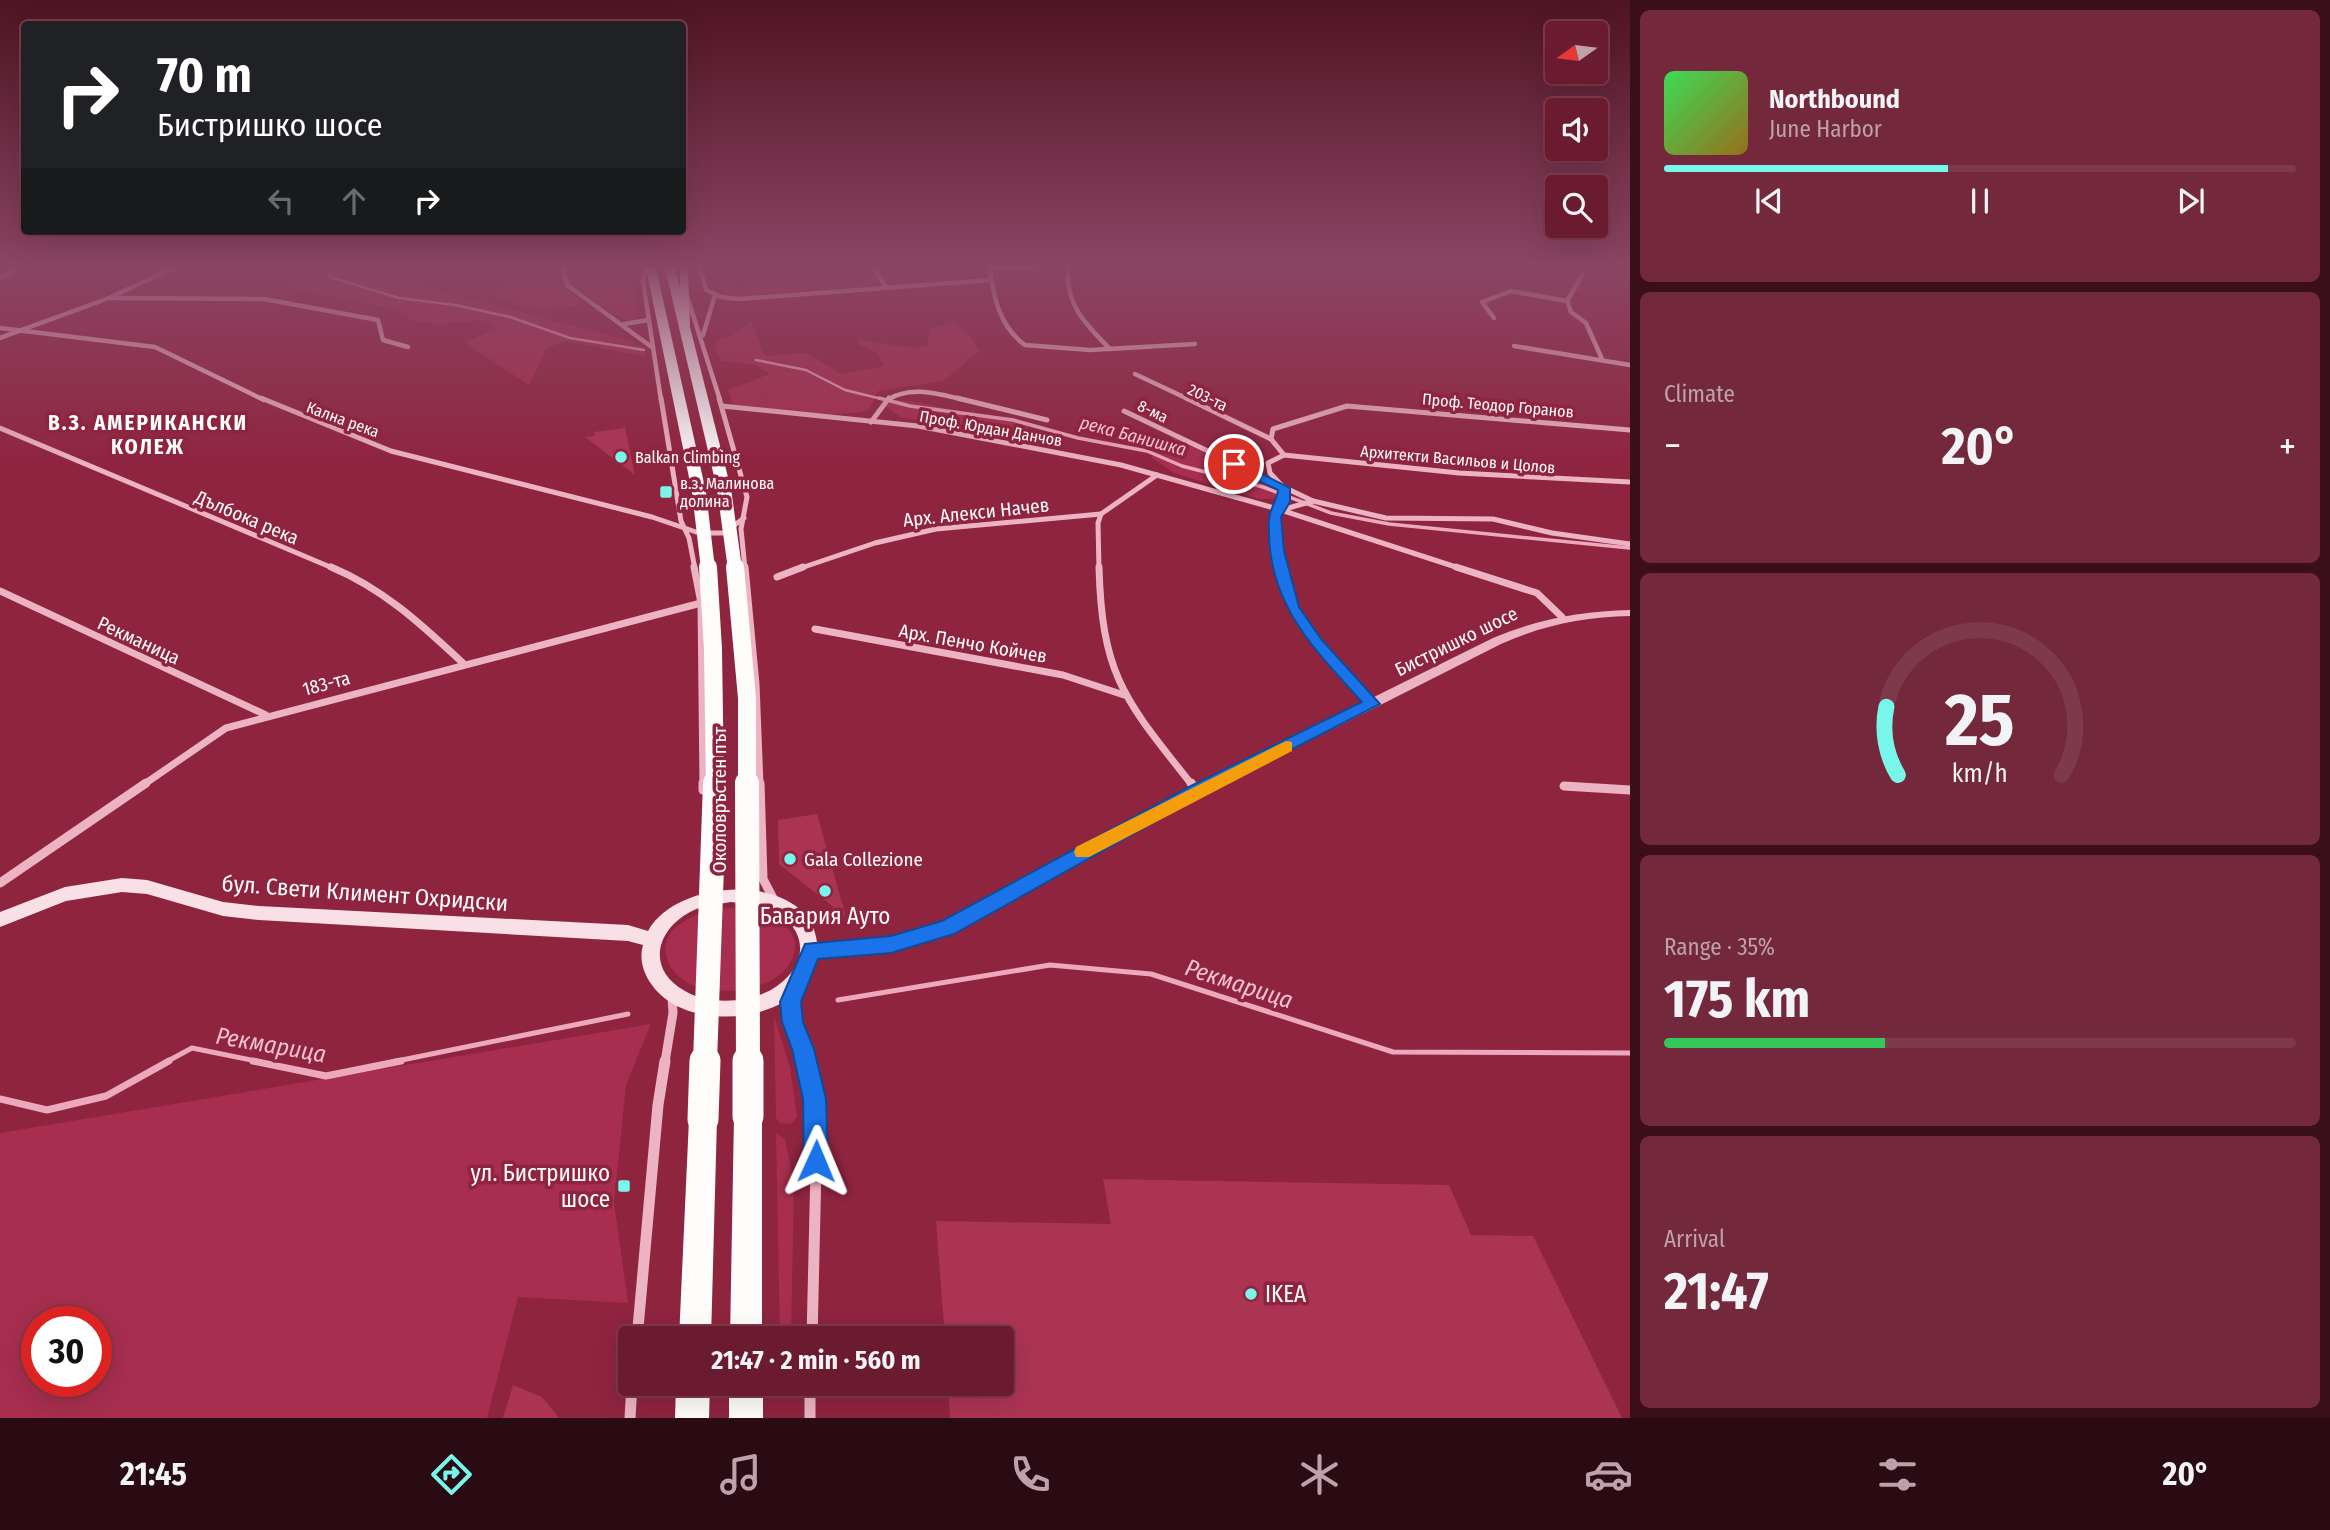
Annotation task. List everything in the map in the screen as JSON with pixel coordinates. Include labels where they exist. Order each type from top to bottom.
[{"type":"highway","name":"Околовръстен път","points":[[666,334],[699,492],[710,567],[717,699],[695,1326]]},
{"type":"highway","name":"Околовръстен път","points":[[684,334],[724,489],[740,602],[747,698],[746,1326]]},
{"type":"highway","points":[[692,1418],[693,1396]]},
{"type":"highway","points":[[746,1396],[746,1418]]},
{"type":"main road","points":[[685,334],[685,341]]},
{"type":"main road","name":"бул. Свети Климент Охридски","points":[[0,920],[65,894],[122,885],[147,887],[223,909],[259,913],[628,933],[650,939]]},
{"type":"main road","points":[[731,895],[778,903],[804,925],[811,940],[812,951],[807,968],[797,981],[770,1000],[739,1008],[717,1009],[690,1004],[670,993],[651,965],[650,939],[666,918],[695,896],[731,895]]},
{"type":"street","name":"Кална река","points":[[37,334],[155,347],[170,352],[264,402],[422,461],[684,526],[694,533],[715,535],[732,530],[744,518]]},
{"type":"street","points":[[382,334],[383,340],[408,346]]},
{"type":"street","points":[[636,334],[653,348]]},
{"type":"street","points":[[651,334],[669,453],[701,603],[703,806]]},
{"type":"street","points":[[1014,334],[1018,341],[1047,348],[1110,349],[1195,344]]},
{"type":"street","points":[[1097,334],[1110,349]]},
{"type":"street","points":[[1591,334],[1602,359]]},
{"type":"street","points":[[702,336],[745,485],[747,505],[742,549],[756,684],[763,878],[766,891],[778,903]]},
{"type":"street","points":[[1514,345],[1630,365]]},
{"type":"street","name":"203-та","points":[[1135,374],[1271,439]]},
{"type":"street","points":[[871,422],[878,406],[889,397],[909,392],[941,393],[1047,421]]},
{"type":"street","name":"Проф. Теодор Горанов","points":[[1271,439],[1273,429],[1283,425],[1329,414],[1347,406],[1364,405],[1630,430]]},
{"type":"street","name":"Проф. Юрдан Данчов","points":[[722,406],[918,426],[1007,442],[1282,506],[1538,593],[1562,617]]},
{"type":"street","name":"8-ма","points":[[1125,411],[1314,501],[1386,518],[1493,519],[1552,533],[1630,544]]},
{"type":"street","name":"Дълбока река","points":[[0,428],[362,580],[401,606],[464,664]]},
{"type":"street","points":[[1271,439],[1284,455],[1268,463],[1270,473],[1284,488],[1282,506],[1275,517],[1277,551],[1292,607],[1316,643],[1372,704]]},
{"type":"street","name":"Архитекти Васильов и Цолов","points":[[1284,455],[1527,478],[1630,482]]},
{"type":"street","points":[[1157,475],[1101,514],[1098,523],[1098,580],[1103,625],[1109,655],[1124,695],[1197,790]]},
{"type":"street","points":[[1282,506],[1299,507],[1314,501]]},
{"type":"street","name":"Арх. Алекси Начев","points":[[777,577],[837,553],[901,535],[952,527],[1050,521],[1101,514]]},
{"type":"street","name":"Рекманица","points":[[0,591],[266,715]]},
{"type":"street","name":"183-та","points":[[0,883],[67,840],[213,736],[241,722],[701,603]]},
{"type":"street","name":"Бистришко шосе","points":[[812,951],[891,945],[947,928],[1197,790],[1530,626],[1562,617],[1630,612]]},
{"type":"street","name":"Арх. Пенчо Койчев","points":[[815,629],[1063,675],[1124,695]]},
{"type":"street","points":[[1564,786],[1630,790]]},
{"type":"street","points":[[797,981],[792,994],[791,1011],[809,1072],[817,1125],[812,1326]]},
{"type":"street","points":[[637,1326],[658,1105],[674,1013],[670,993]]},
{"type":"street","points":[[630,1418],[631,1396]]},
{"type":"street","points":[[810,1396],[810,1418]]},
{"type":"shaded area","points":[[484,334],[606,334],[632,341],[643,348],[646,357],[565,341],[547,348],[529,385],[464,342]]},
{"type":"shaded area","points":[[756,334],[765,356],[807,353],[841,374],[884,366],[877,353],[858,344],[858,340],[918,347],[927,346],[929,334],[969,334],[979,351],[943,381],[878,391],[869,410],[818,414],[733,404],[728,390],[770,374],[756,365],[721,361],[716,349],[717,340]]},
{"type":"shaded area","points":[[895,400],[1032,423],[1018,440],[901,417],[885,406]]},
{"type":"shaded area","points":[[1174,438],[1278,489],[1280,499],[1259,499],[1174,473],[1152,458],[1152,449]]},
{"type":"shaded area","points":[[728,908],[762,913],[784,925],[794,940],[793,956],[783,971],[764,984],[738,990],[693,986],[683,980],[668,962],[665,952],[667,941],[672,931],[688,919],[705,912]]},
{"type":"shaded area","points":[[774,1016],[790,1067],[797,1117],[791,1124],[780,1123],[776,1118]]},
{"type":"shaded area","points":[[651,1024],[626,1085],[614,1202],[628,1303],[518,1297],[487,1418],[0,1418],[0,1133]]},
{"type":"shaded area","points":[[776,1133],[785,1139],[794,1186],[791,1326],[780,1326]]},
{"type":"building","name":"Balkan Climbing","points":[[625,428],[635,475],[585,437],[595,436],[594,432]]},
{"type":"building","name":"Бавария Ауто","points":[[817,814],[846,917],[779,864],[778,820]]},
{"type":"building","name":"IKEA","points":[[1103,1179],[1449,1185],[1471,1235],[1533,1236],[1622,1418],[950,1418],[949,1396],[1014,1396],[1014,1326],[944,1326],[936,1221],[1111,1224]]},
{"type":"building","points":[[513,1385],[542,1397],[559,1418],[503,1418]]},
{"type":"waterway","name":"река Банишка","points":[[559,334],[644,350]]},
{"type":"waterway","name":"река Банишка","points":[[756,360],[806,370],[845,390],[886,400]]},
{"type":"waterway","name":"река Банишка","points":[[879,398],[910,406],[1013,420],[1078,438],[1147,451],[1182,466],[1263,487],[1331,513],[1389,524],[1630,548]]},
{"type":"waterway","name":"Рекмарица","points":[[838,1000],[1050,965],[1151,974],[1393,1052],[1630,1053]]},
{"type":"waterway","name":"Рекмарица","points":[[392,1062],[628,1014]]},
{"type":"waterway","name":"Рекмарица","points":[[166,1062],[192,1048],[261,1062]]},
{"type":"waterway","name":"Рекмарица","points":[[0,1099],[47,1110],[106,1096],[169,1061]]},
{"type":"waterway","name":"Рекмарица","points":[[253,1061],[326,1076],[401,1061]]},
{"type":"slow traffic","points":[[1083,852],[1197,790],[1286,747]]},
{"type":"place","name":"Balkan Climbing","points":[[621,457]]},
{"type":"place","name":"в.з. Малинова долина","points":[[666,492]]},
{"type":"place","name":"Gala Collezione","points":[[790,859]]},
{"type":"place","name":"Бавария Ауто","points":[[825,891]]},
{"type":"place","name":"ул. Бистришко шосе","points":[[624,1186]]},
{"type":"place","name":"IKEA","points":[[1251,1294]]},
{"type":"district","name":"В.З. АМЕРИКАНСКИ КОЛЕЖ","points":[[148,435]]},
{"type":"route","points":[[816,1161],[815,1099],[790,1002],[797,981],[807,968],[812,951],[891,945],[947,928],[1197,790],[1372,704],[1316,643],[1292,607],[1277,551],[1275,517],[1283,502],[1284,488],[1234,464]]}]
